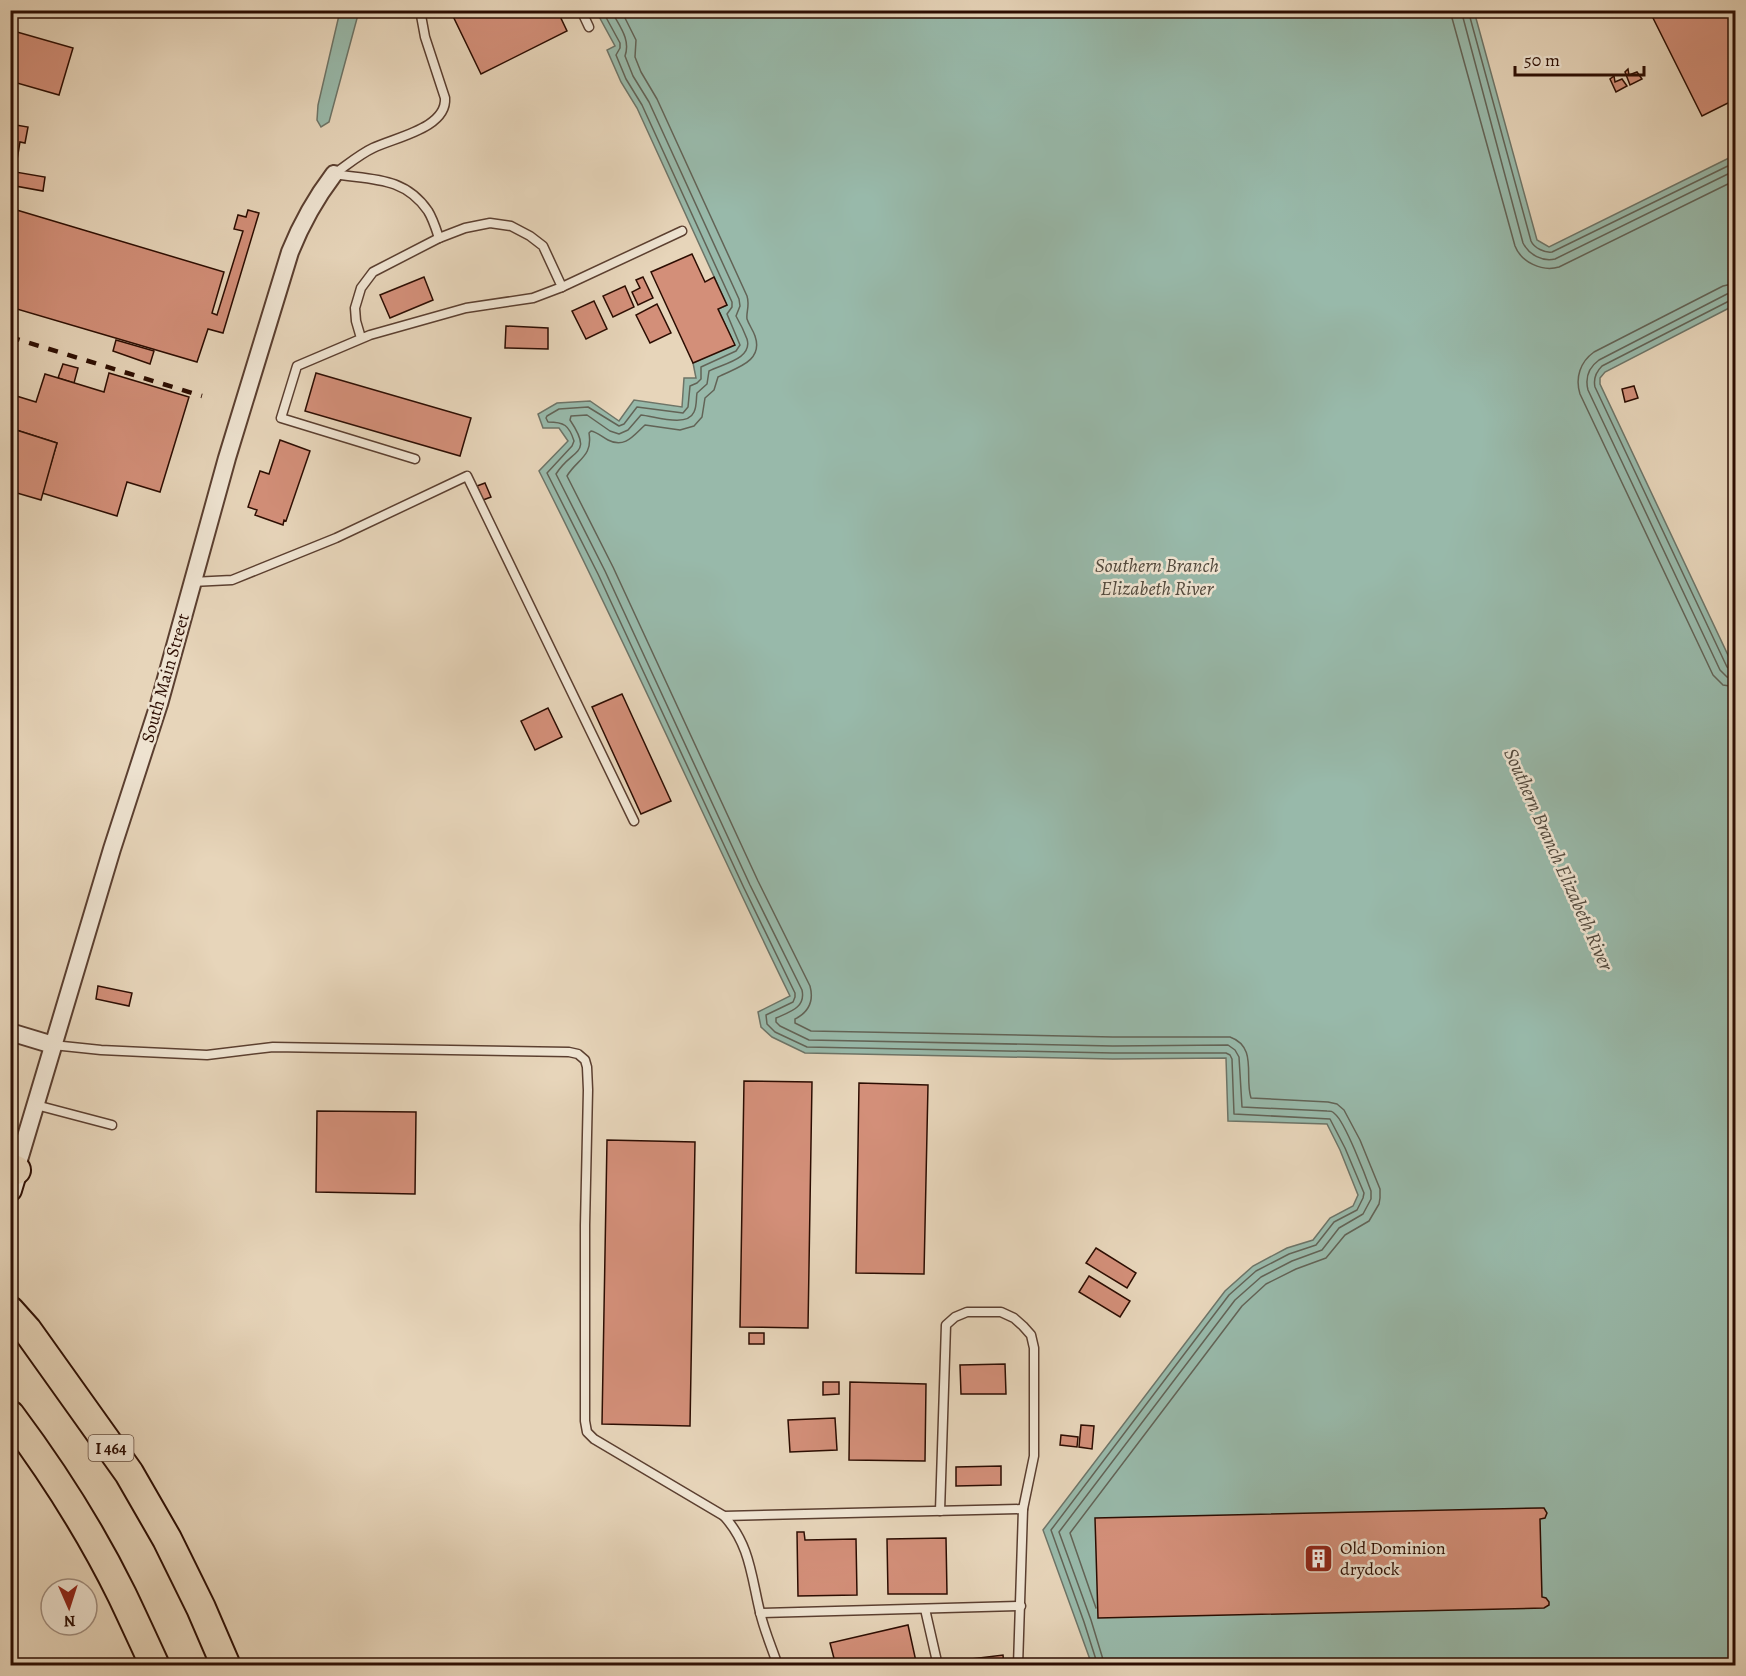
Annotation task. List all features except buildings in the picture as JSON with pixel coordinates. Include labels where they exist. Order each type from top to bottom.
[{"type":"highway","name":"I 464","points":[[19,1320],[129,1473],[176,1556],[226,1665]]},
{"type":"highway","points":[[11,1416],[57,1483],[99,1552],[122,1594],[155,1665]]},
{"type":"street","name":"South Main Street","points":[[12,1176],[36,1105],[112,849],[159,704],[226,458],[290,252],[302,222],[334,174]]},
{"type":"street","points":[[10,1032],[53,1045]]},
{"type":"lane","points":[[334,174],[372,148],[431,124],[446,105],[425,37],[420,10]]},
{"type":"lane","points":[[581,10],[589,27]]},
{"type":"lane","points":[[334,174],[388,181],[408,190],[429,212],[439,238]]},
{"type":"lane","points":[[361,338],[355,308],[361,288],[373,272],[439,238],[465,228],[490,224],[511,226],[530,236],[543,246],[562,287]]},
{"type":"lane","points":[[415,459],[281,418],[297,366],[361,338],[466,308],[533,298],[562,287],[682,231]]},
{"type":"lane","points":[[192,582],[232,580],[336,537],[467,476],[634,821]]},
{"type":"lane","points":[[53,1045],[100,1050],[207,1055],[273,1047],[578,1054],[585,1060],[587,1066],[588,1090],[585,1426],[594,1439],[724,1516],[740,1537],[748,1557],[760,1612],[778,1665]]},
{"type":"lane","points":[[36,1105],[112,1125]]},
{"type":"lane","points":[[940,1511],[946,1325],[955,1317],[967,1312],[1001,1312],[1014,1318],[1023,1326],[1031,1335],[1035,1348],[1034,1456],[1023,1509],[1018,1665]]},
{"type":"lane","points":[[724,1516],[1023,1509]]},
{"type":"lane","points":[[760,1612],[1021,1606]]},
{"type":"lane","points":[[925,1609],[938,1665]]},
{"type":"water","points":[[340,11],[359,11],[329,122],[321,127],[317,120],[318,105]]},
{"type":"water","name":"Southern Branch Elizabeth River","points":[[596,11],[1474,11],[1537,240],[1549,247],[1735,155],[1735,305],[1605,372],[1600,378],[1600,384],[1735,670],[1735,1665],[1092,1665],[1043,1530],[1225,1291],[1253,1266],[1287,1248],[1313,1240],[1330,1218],[1353,1206],[1358,1195],[1327,1124],[1228,1121],[1226,1058],[1113,1059],[805,1053],[772,1037],[761,1027],[758,1012],[790,996],[539,471],[568,441],[559,428],[543,428],[538,414],[557,403],[590,401],[619,421],[634,400],[682,407],[684,378],[696,378],[693,363],[734,344],[718,309],[727,305],[637,108],[621,82],[607,50],[615,46]]},
{"type":"railway","points":[[10,337],[202,396]]},
{"type":"place","name":"Old Dominion drydock","points":[[1319,1558]]}]
